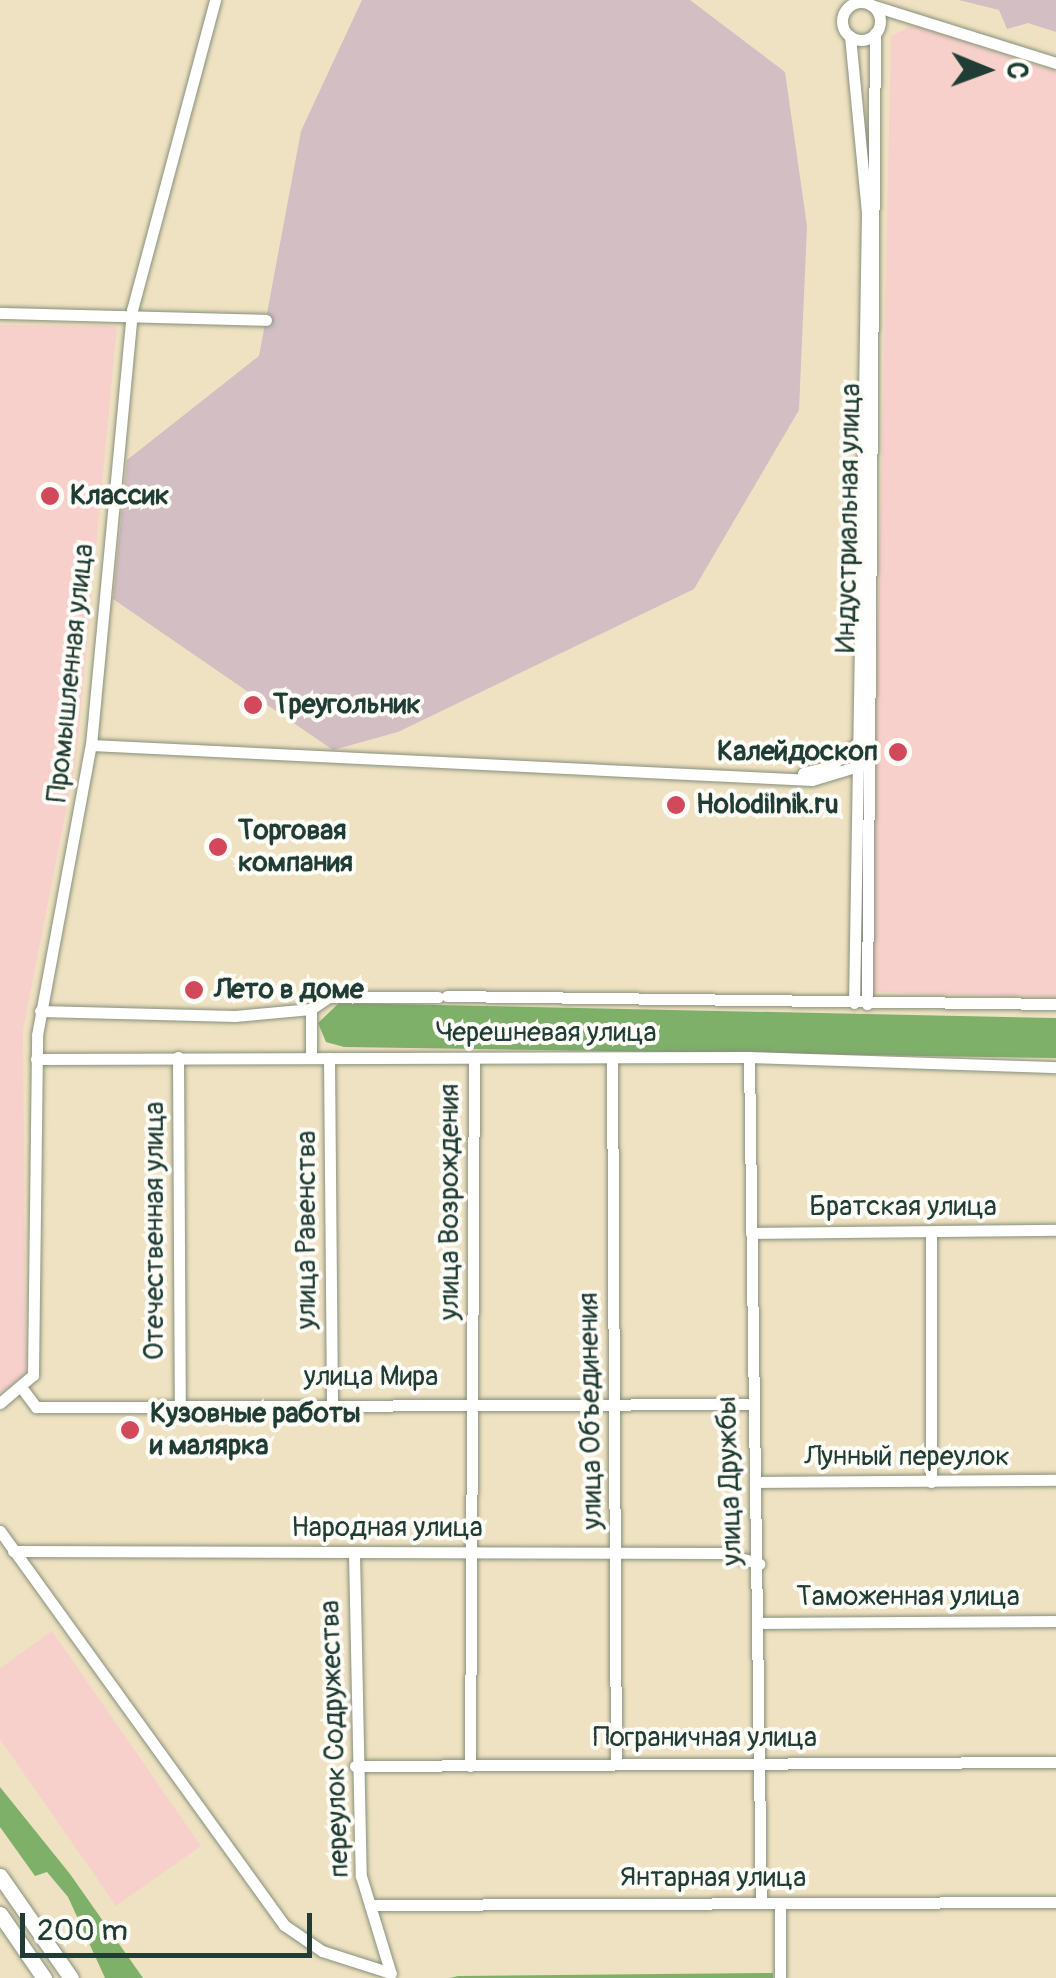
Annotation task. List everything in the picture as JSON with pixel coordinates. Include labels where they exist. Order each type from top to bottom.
[{"type":"main road","points":[[0,1876],[71,1978]]},
{"type":"main road","points":[[0,1914],[44,1978]]},
{"type":"street","name":"Промышленная улица","points":[[24,1391],[34,1364],[36,1059],[40,1012],[90,745],[132,310],[215,0]]},
{"type":"street","name":"Индустриальная улица","points":[[835,0],[850,36],[866,169],[872,285]]},
{"type":"street","points":[[843,15],[864,2],[1056,63]]},
{"type":"street","name":"Индустриальная улица","points":[[860,1004],[871,752],[868,492],[877,30],[864,2]]},
{"type":"street","points":[[850,36],[923,20]]},
{"type":"street","points":[[0,313],[132,310],[266,320]]},
{"type":"street","name":"Индустриальная улица","points":[[860,1004],[858,769],[868,541]]},
{"type":"street","points":[[754,778],[831,766],[859,742]]},
{"type":"street","points":[[90,745],[754,778],[835,778],[858,769],[871,752]]},
{"type":"street","points":[[40,1012],[310,1009],[328,997],[443,996],[1056,1004]]},
{"type":"street","points":[[310,1009],[311,1058]]},
{"type":"street","name":"Отечественная улица","points":[[178,1057],[180,1404]]},
{"type":"street","name":"Черешневая улица","points":[[36,1059],[749,1057],[1056,1067]]},
{"type":"street","name":"улица Дружбы","points":[[749,1057],[761,1902]]},
{"type":"street","name":"улица Равенства","points":[[330,1058],[332,1402]]},
{"type":"street","name":"улица Возрождения","points":[[470,1766],[476,1552],[474,1058]]},
{"type":"street","name":"улица Объединения","points":[[612,1058],[618,1553],[616,1764]]},
{"type":"street","name":"Братская улица","points":[[751,1232],[1056,1230]]},
{"type":"street","points":[[930,1482],[931,1233]]},
{"type":"street","points":[[0,1403],[24,1391]]},
{"type":"street","name":"улица Мира","points":[[24,1391],[36,1407],[332,1402],[752,1404]]},
{"type":"street","name":"Лунный переулок","points":[[758,1482],[1056,1480]]},
{"type":"street","points":[[0,1531],[284,1926],[310,1946],[393,1976]]},
{"type":"street","name":"Народная улица","points":[[13,1551],[724,1552],[759,1564]]},
{"type":"street","name":"переулок Содружества","points":[[354,1553],[355,1766],[370,1905],[393,1976]]},
{"type":"street","name":"Таможенная улица","points":[[760,1623],[1056,1621]]},
{"type":"street","name":"Пограничная улица","points":[[355,1766],[1056,1762]]},
{"type":"street","points":[[780,1902],[780,1978]]},
{"type":"street","name":"Янтарная улица","points":[[370,1905],[1056,1902]]},
{"type":"shaded area","points":[[362,0],[690,0],[785,72],[807,226],[799,410],[694,589],[398,732],[333,750],[113,599],[127,460],[259,356],[301,131]]},
{"type":"shaded area","points":[[959,0],[1056,0],[1056,32],[1028,23],[1007,29],[999,10]]},
{"type":"shaded area","points":[[913,25],[1056,71],[1056,997],[870,992],[891,36]]},
{"type":"shaded area","points":[[0,325],[117,326],[76,760],[23,1030],[26,1376],[0,1393]]},
{"type":"shaded area","points":[[52,1631],[201,1846],[116,1906],[0,1739],[0,1668]]},
{"type":"green space","points":[[339,1003],[1056,1018],[1056,1058],[344,1047],[326,1042],[318,1023]]},
{"type":"green space","points":[[0,1787],[70,1874],[143,1978],[105,1978],[68,1897],[47,1872],[35,1876],[0,1827]]},
{"type":"green space","points":[[773,1973],[773,1978],[450,1978],[458,1976]]},
{"type":"place","name":"Классик","points":[[50,496]]},
{"type":"place","name":"Треугольник","points":[[253,705]]},
{"type":"place","name":"Калейдоскоп","points":[[898,752]]},
{"type":"place","name":"Holodilnik.ru","points":[[676,805]]},
{"type":"place","name":"Торговая компания","points":[[218,847]]},
{"type":"place","name":"Лето в доме","points":[[194,990]]},
{"type":"place","name":"Кузовные работы и малярка","points":[[130,1430]]}]
